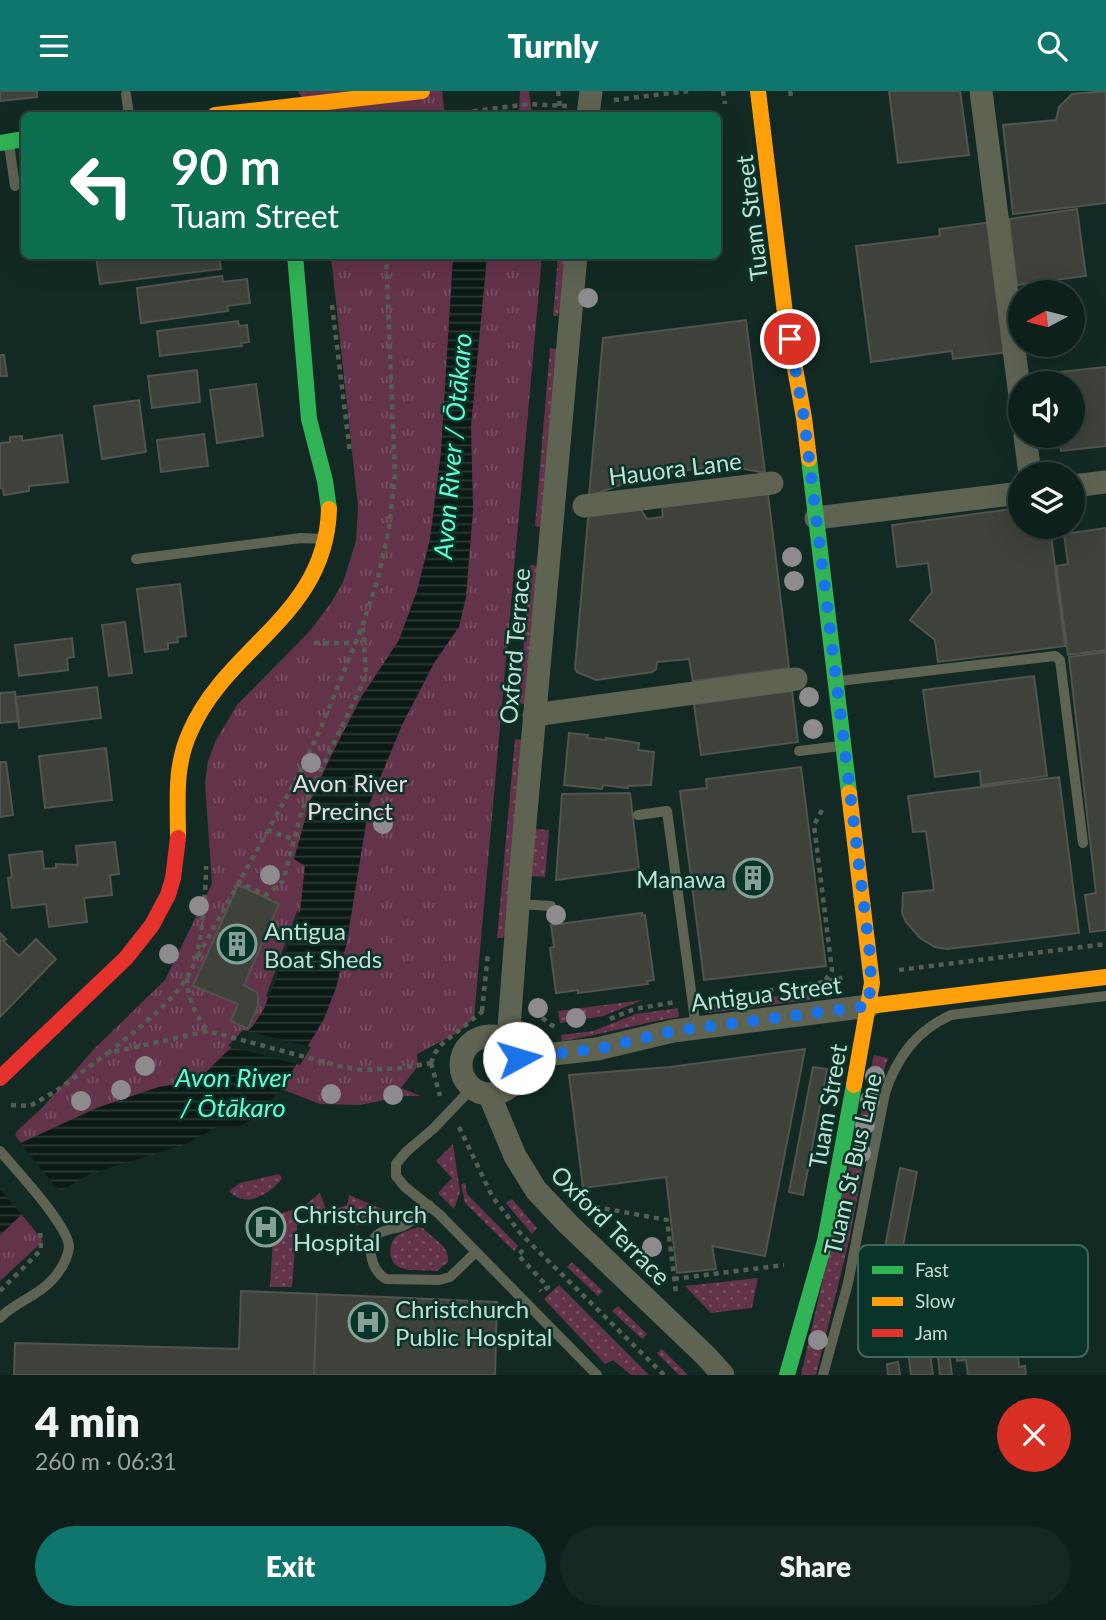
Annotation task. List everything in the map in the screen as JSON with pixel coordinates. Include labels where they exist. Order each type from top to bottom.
[{"type":"main road","points":[[236,112],[266,100],[422,91]]},
{"type":"main road","name":"Tuam Street","points":[[758,91],[785,313],[804,418],[871,963],[869,1006],[825,1241],[787,1375]]},
{"type":"main road","points":[[0,1078],[127,958],[159,917],[176,874],[180,758],[190,733],[215,688],[300,596],[313,576],[326,540],[327,491],[311,430],[295,259]]},
{"type":"main road","name":"Antigua Street","points":[[869,1006],[1106,977]]},
{"type":"street","points":[[589,112],[591,91]]},
{"type":"street","points":[[981,91],[1017,371]]},
{"type":"street","name":"Oxford Terrace","points":[[513,1050],[518,904],[576,259]]},
{"type":"street","points":[[1085,485],[1106,482]]},
{"type":"street","name":"Hauora Lane","points":[[584,506],[772,483]]},
{"type":"street","points":[[816,518],[1008,494]]},
{"type":"street","points":[[534,715],[796,679]]},
{"type":"street","name":"Antigua Street","points":[[513,1050],[597,1049],[673,1031],[869,1006]]},
{"type":"street","points":[[491,1035],[513,1050],[517,1076],[506,1089],[481,1091],[462,1073],[462,1055],[473,1040],[491,1035]]},
{"type":"street","name":"Oxford Terrace","points":[[481,1091],[536,1190],[723,1375]]},
{"type":"lane","points":[[126,94],[129,112]]},
{"type":"lane","points":[[11,141],[15,186]]},
{"type":"lane","points":[[136,559],[301,538],[326,540]]},
{"type":"lane","points":[[836,682],[1055,656],[1060,660],[1083,843]]},
{"type":"lane","points":[[799,751],[844,745]]},
{"type":"lane","points":[[638,815],[667,811],[696,1028]]},
{"type":"lane","points":[[518,904],[551,906]]},
{"type":"lane","name":"Tuam St Bus Lane","points":[[823,1375],[848,1283],[885,1093],[897,1064],[910,1045],[922,1031],[951,1015],[1106,996]]},
{"type":"lane","points":[[481,1091],[450,1112],[406,1152],[395,1168],[401,1183],[429,1205],[597,1375]]},
{"type":"lane","points":[[0,1151],[61,1225],[69,1244],[67,1257],[53,1279],[34,1296],[0,1318]]},
{"type":"lane","points":[[429,1205],[414,1220],[395,1229],[380,1232],[375,1237],[372,1257],[380,1275],[386,1279],[439,1280],[450,1277],[476,1252]]},
{"type":"path","points":[[558,91],[561,112]]},
{"type":"path","points":[[625,91],[626,99]]},
{"type":"path","points":[[647,96],[688,91]]},
{"type":"path","points":[[467,112],[530,104]]},
{"type":"path","points":[[196,960],[320,730],[362,627],[377,578],[389,529],[395,474],[386,259]]},
{"type":"path","points":[[237,881],[266,895],[283,881],[302,810],[366,676],[362,627]]},
{"type":"path","points":[[314,643],[356,643]]},
{"type":"path","points":[[814,825],[832,970],[824,982]]},
{"type":"path","points":[[267,831],[295,840]]},
{"type":"path","points":[[894,970],[1106,944]]},
{"type":"path","points":[[187,977],[187,995],[193,1010],[208,1031]]},
{"type":"path","points":[[482,1011],[435,1053],[430,1063],[436,1087],[472,1151],[492,1196],[521,1234],[664,1375]]},
{"type":"path","points":[[5,1106],[30,1106],[56,1091],[108,1053],[208,1031],[339,1066],[379,1070],[430,1063]]},
{"type":"path","points":[[585,1205],[667,1220],[676,1295]]},
{"type":"path","points":[[0,1291],[41,1250],[40,1229]]},
{"type":"path","points":[[523,1250],[518,1255],[548,1287],[542,1293],[535,1285]]},
{"type":"path","points":[[674,1279],[784,1265]]},
{"type":"green space","points":[[298,91],[529,91],[532,112],[309,112]]},
{"type":"green space","name":"Avon River Precinct","points":[[331,259],[542,259],[474,1018],[459,1032],[417,1054],[418,1066],[401,1088],[421,1096],[405,1096],[360,1105],[320,1104],[281,1089],[197,1081],[159,1087],[97,1108],[21,1143],[15,1135],[17,1131],[43,1107],[95,1048],[165,980],[212,884],[205,783],[208,761],[216,740],[237,705],[309,632],[331,603],[343,582],[356,541],[358,507]]},
{"type":"green space","points":[[558,259],[566,259],[561,313],[553,316]]},
{"type":"green space","points":[[550,348],[556,349],[556,353],[540,527],[535,526]]},
{"type":"green space","points":[[530,565],[540,566],[526,704],[519,704]]},
{"type":"green space","points":[[515,739],[523,740],[507,936],[497,938]]},
{"type":"green space","points":[[534,829],[549,830],[545,877],[530,876]]},
{"type":"green space","points":[[809,992],[810,1000],[708,1013],[707,1005]]},
{"type":"green space","points":[[643,1000],[603,1016],[560,1023],[558,1011]]},
{"type":"green space","points":[[678,1008],[679,1017],[562,1041],[561,1035],[593,1031],[636,1014]]},
{"type":"green space","points":[[874,1055],[888,1058],[878,1089],[849,1241],[816,1375],[801,1375]]},
{"type":"green space","points":[[453,1144],[460,1192],[454,1209],[438,1193],[452,1178],[436,1161]]},
{"type":"green space","points":[[279,1174],[281,1180],[270,1191],[256,1198],[242,1199],[229,1191],[240,1183]]},
{"type":"green space","points":[[465,1183],[467,1194],[518,1246],[514,1251],[465,1203],[461,1184]]},
{"type":"green space","points":[[0,1187],[43,1241],[0,1281]]},
{"type":"green space","points":[[320,1193],[327,1212],[347,1205],[349,1195],[399,1216],[367,1221],[357,1226],[346,1215],[301,1211],[298,1213],[292,1287],[270,1287],[273,1238],[282,1231],[277,1215],[305,1205]]},
{"type":"green space","points":[[512,1199],[537,1228],[532,1234],[506,1203]]},
{"type":"green space","points":[[423,1228],[446,1251],[448,1262],[437,1271],[406,1269],[397,1266],[392,1260],[391,1247],[394,1239],[401,1233]]},
{"type":"green space","points":[[572,1262],[603,1291],[598,1296],[567,1267]]},
{"type":"green space","points":[[758,1278],[752,1308],[711,1313],[685,1286]]},
{"type":"green space","points":[[559,1285],[649,1375],[631,1375],[613,1360],[605,1364],[544,1299]]},
{"type":"green space","points":[[618,1306],[647,1334],[642,1339],[612,1311]]},
{"type":"green space","points":[[662,1349],[688,1375],[679,1375],[657,1353]]},
{"type":"water","name":"Avon River / Ōtākaro","points":[[453,259],[487,259],[471,426],[473,510],[466,597],[459,627],[434,663],[402,725],[369,805],[347,941],[336,988],[323,1021],[281,1089],[256,1118],[239,1126],[217,1127],[186,1144],[90,1174],[22,1214],[0,1235],[0,1159],[21,1143],[97,1108],[159,1087],[197,1081],[253,1026],[264,1009],[300,912],[305,866],[294,859],[310,802],[362,696],[399,640],[417,591],[430,539],[441,452]]},
{"type":"pier","points":[[442,91],[520,91],[519,112],[445,112]]},
{"type":"pier","points":[[297,911],[300,912],[269,998],[266,996]]},
{"type":"pier","points":[[243,1030],[311,1047],[300,1065],[228,1046]]},
{"type":"pier","points":[[18,1140],[62,1195],[24,1217],[0,1189],[0,1154]]},
{"type":"building","points":[[0,91],[37,91],[37,97],[0,101]]},
{"type":"building","points":[[889,91],[960,91],[969,155],[898,163]]},
{"type":"building","points":[[1106,91],[1106,203],[1013,214],[1003,125],[1056,120],[1059,107],[1072,94]]},
{"type":"building","points":[[1077,209],[1086,276],[1055,280],[1016,280],[1009,219]]},
{"type":"building","points":[[992,222],[1008,352],[953,359],[952,351],[871,362],[856,246],[940,236],[939,229]]},
{"type":"building","points":[[96,259],[220,259],[221,269],[100,284]]},
{"type":"building","points":[[222,276],[223,282],[247,279],[250,303],[227,306],[228,311],[141,323],[137,288]]},
{"type":"building","points":[[746,320],[765,473],[715,466],[643,477],[589,496],[603,338]]},
{"type":"building","points":[[238,321],[239,326],[247,325],[249,342],[241,343],[242,346],[160,356],[157,331]]},
{"type":"building","points":[[0,355],[4,355],[7,376],[0,376]]},
{"type":"building","points":[[1106,367],[1106,446],[1061,451],[1061,448],[1085,448],[1085,371],[1069,371]]},
{"type":"building","points":[[197,370],[200,402],[152,408],[148,376]]},
{"type":"building","points":[[256,384],[263,436],[217,443],[210,390]]},
{"type":"building","points":[[139,400],[146,452],[102,459],[94,406]]},
{"type":"building","points":[[204,434],[208,466],[161,472],[157,440]]},
{"type":"building","points":[[62,435],[68,482],[29,486],[29,491],[4,495],[3,489],[0,488],[0,443],[10,442],[10,437],[22,436],[22,441]]},
{"type":"building","points":[[767,486],[789,668],[693,681],[689,659],[657,662],[656,669],[652,672],[596,680],[577,672],[575,668],[588,519],[595,508],[638,505],[647,519],[663,517],[661,498]]},
{"type":"building","points":[[1008,510],[1008,539],[1052,539],[1065,646],[938,662],[935,640],[910,620],[932,592],[928,563],[897,567],[892,525]]},
{"type":"building","points":[[1106,528],[1106,650],[1068,655],[1056,566],[1068,564],[1065,539],[1085,539],[1085,531]]},
{"type":"building","points":[[180,584],[186,636],[177,637],[178,642],[168,643],[168,649],[145,652],[137,589]]},
{"type":"building","points":[[125,622],[132,673],[109,676],[102,625]]},
{"type":"building","points":[[72,638],[74,657],[67,658],[68,670],[19,676],[15,645]]},
{"type":"building","points":[[1106,652],[1106,930],[1090,932],[1085,895],[1096,893],[1069,657]]},
{"type":"building","points":[[1034,676],[1047,776],[981,785],[980,771],[935,777],[923,690]]},
{"type":"building","points":[[97,687],[101,718],[19,728],[15,697]]},
{"type":"building","points":[[792,691],[798,742],[701,755],[694,704]]},
{"type":"building","points":[[15,692],[19,721],[0,723],[0,693]]},
{"type":"building","points":[[569,733],[588,735],[587,738],[639,743],[638,750],[654,752],[651,785],[628,788],[603,785],[602,789],[564,785]]},
{"type":"building","points":[[106,748],[112,800],[45,808],[39,756]]},
{"type":"building","points":[[0,762],[6,762],[13,815],[0,817]]},
{"type":"building","name":"Manawa","points":[[801,767],[826,966],[704,980],[680,791],[707,788],[706,779]]},
{"type":"building","points":[[1059,777],[1079,933],[947,949],[935,947],[920,938],[902,913],[903,893],[934,890],[926,831],[913,832],[908,796]]},
{"type":"building","points":[[630,793],[639,869],[556,880],[562,794]]},
{"type":"building","points":[[115,842],[119,874],[110,875],[112,895],[84,898],[87,922],[49,927],[46,904],[12,908],[8,878],[12,877],[9,855],[42,851],[44,869],[56,868],[56,864],[78,865],[76,846]]},
{"type":"building","name":"Antigua Boat Sheds","points":[[238,885],[279,904],[244,985],[258,993],[258,1006],[248,1029],[231,1021],[238,1004],[193,986]]},
{"type":"building","points":[[642,913],[642,916],[645,915],[654,980],[647,981],[648,984],[578,993],[578,990],[556,993],[550,948],[554,947],[551,925]]},
{"type":"building","points":[[0,933],[6,939],[3,941],[19,956],[36,939],[56,959],[0,1017]]},
{"type":"building","points":[[805,1049],[765,1256],[712,1246],[716,1269],[677,1273],[666,1177],[583,1188],[569,1075],[670,1067]]},
{"type":"building","points":[[813,1067],[827,1069],[803,1195],[789,1192]]},
{"type":"building","points":[[900,1168],[917,1172],[903,1245],[885,1245]]},
{"type":"building","points":[[241,1291],[317,1294],[314,1375],[14,1375],[15,1343],[239,1349]]},
{"type":"building","points":[[317,1294],[497,1302],[495,1375],[314,1375]]},
{"type":"building","points":[[909,1357],[930,1357],[933,1375],[911,1375]]},
{"type":"building","points":[[938,1357],[950,1357],[952,1375],[940,1375]]},
{"type":"building","points":[[957,1357],[1018,1357],[1019,1367],[1025,1366],[1026,1375],[968,1375],[966,1360],[957,1361]]},
{"type":"building","points":[[898,1362],[900,1375],[888,1375],[887,1364]]},
{"type":"traffic: fast","points":[[0,143],[21,140]]},
{"type":"traffic: fast","points":[[295,259],[309,419],[325,481],[329,509]]},
{"type":"traffic: fast","points":[[809,459],[849,793]]},
{"type":"traffic: fast","points":[[787,1375],[825,1241],[854,1085]]},
{"type":"traffic: slow","points":[[241,112],[422,91]]},
{"type":"traffic: slow","points":[[758,91],[785,313],[809,459]]},
{"type":"traffic: slow","points":[[178,838],[179,771],[190,732],[206,702],[293,604],[311,577],[324,546],[329,509]]},
{"type":"traffic: slow","points":[[849,793],[872,983],[854,1085]]},
{"type":"traffic: slow","points":[[869,1006],[1106,977]]},
{"type":"traffic: jam","points":[[0,1078],[126,958],[152,925],[168,895],[178,838]]},
{"type":"place","name":"Manawa","points":[[753,878]]},
{"type":"place","name":"Antigua Boat Sheds","points":[[237,944]]},
{"type":"place","name":"Christchurch Hospital","points":[[266,1227]]},
{"type":"place","name":"Christchurch Public Hospital","points":[[368,1322]]},
{"type":"route","points":[[519,1058],[597,1049],[673,1031],[869,1006],[871,963],[804,418],[790,339]]}]
